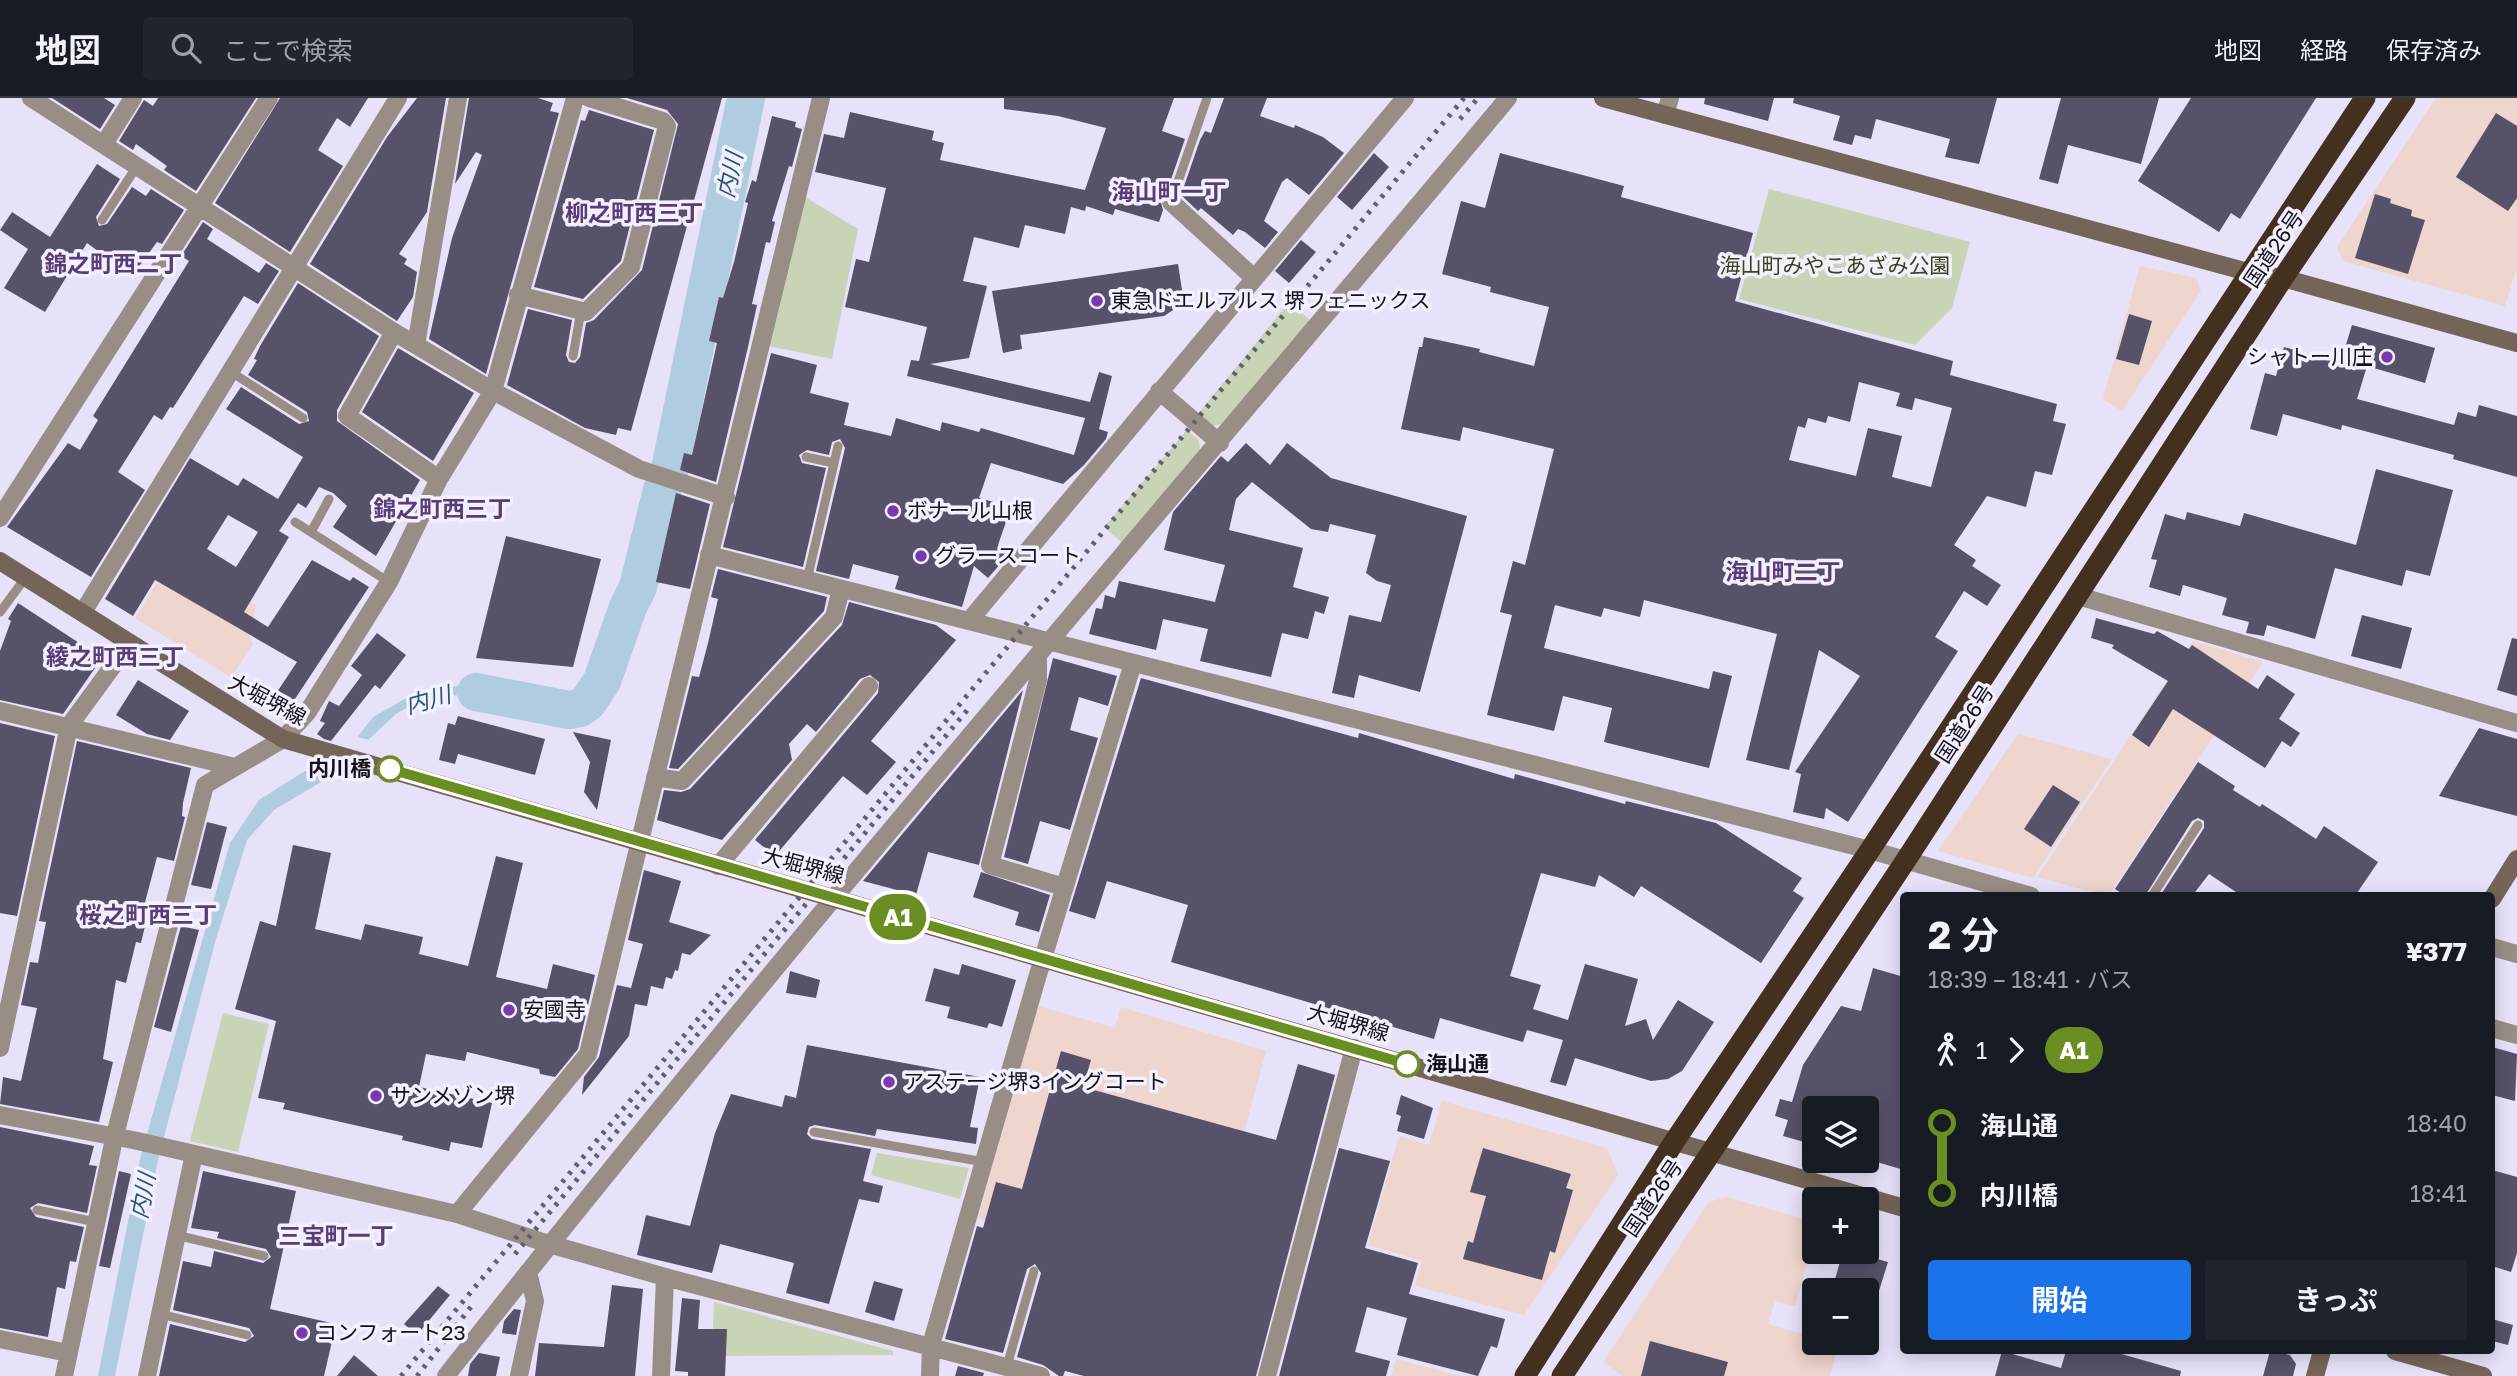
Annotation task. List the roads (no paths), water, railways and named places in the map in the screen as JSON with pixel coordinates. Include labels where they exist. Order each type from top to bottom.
[{"type":"highway","name":"国道26号","points":[[1525,1376],[1674,1142],[1870,850],[2365,98]]},
{"type":"highway","name":"国道26号","points":[[1562,1376],[1906,860],[2283,278],[2405,98]]},
{"type":"main road","points":[[1603,98],[1667,107],[2248,272],[2283,278],[2517,343]]},
{"type":"main road","name":"大堀堺線","points":[[0,561],[283,739],[1900,1207]]},
{"type":"main road","points":[[2495,894],[2517,859]]},
{"type":"main road","points":[[2315,1376],[2321,1354]]},
{"type":"main road","points":[[2406,1354],[2483,1376]]},
{"type":"street","points":[[31,98],[394,332],[493,391],[639,469],[726,497]]},
{"type":"street","points":[[104,144],[133,98]]},
{"type":"street","points":[[0,518],[201,209],[269,98]]},
{"type":"street","points":[[83,612],[398,98]]},
{"type":"street","points":[[416,345],[458,98]]},
{"type":"street","points":[[64,1376],[114,1139],[205,785],[283,739],[307,713],[389,582],[439,479],[493,391],[575,98]]},
{"type":"street","points":[[519,295],[586,312],[631,267],[667,126],[663,121],[589,98]]},
{"type":"street","points":[[457,1214],[588,1054],[709,555],[726,497],[821,98]]},
{"type":"street","points":[[969,621],[1253,277],[1405,98]]},
{"type":"street","points":[[446,1376],[549,1244],[833,897],[1220,443],[1508,98]]},
{"type":"street","points":[[1171,202],[1253,277]]},
{"type":"street","points":[[394,332],[347,416],[439,479]]},
{"type":"street","points":[[1159,391],[1220,443]]},
{"type":"street","points":[[709,555],[1870,850],[2017,892]]},
{"type":"street","points":[[655,778],[682,781],[834,617],[841,589]]},
{"type":"street","points":[[2078,596],[2517,723]]},
{"type":"street","points":[[0,1048],[69,726],[129,644]]},
{"type":"street","points":[[1038,656],[1038,680],[990,866],[1064,887]]},
{"type":"street","points":[[930,1376],[931,1345],[1042,959],[1133,663]]},
{"type":"street","points":[[718,866],[869,686]]},
{"type":"street","points":[[0,711],[235,767]]},
{"type":"street","points":[[2495,948],[2517,954]]},
{"type":"street","points":[[2495,1029],[2517,1035]]},
{"type":"street","points":[[1267,1376],[1354,1048]]},
{"type":"street","points":[[0,1115],[114,1139],[133,1140],[457,1214],[665,1277],[1041,1376]]},
{"type":"street","points":[[146,1376],[194,1154]]},
{"type":"street","points":[[519,1376],[535,1301],[528,1272]]},
{"type":"street","points":[[661,1376],[665,1277]]},
{"type":"street","points":[[0,1339],[68,1353]]},
{"type":"lane","points":[[1171,202],[1207,98]]},
{"type":"lane","points":[[102,220],[137,166]]},
{"type":"lane","points":[[573,356],[581,311]]},
{"type":"lane","points":[[231,372],[303,418]]},
{"type":"lane","points":[[807,580],[838,446]]},
{"type":"lane","points":[[806,457],[834,463]]},
{"type":"lane","points":[[311,532],[329,499]]},
{"type":"lane","points":[[295,522],[389,582]]},
{"type":"lane","points":[[0,612],[26,577]]},
{"type":"lane","points":[[2155,892],[2198,825]]},
{"type":"lane","points":[[814,1132],[984,1162]]},
{"type":"lane","points":[[37,1210],[96,1222]]},
{"type":"lane","points":[[176,1235],[264,1256]]},
{"type":"lane","points":[[1007,1366],[1034,1271]]},
{"type":"lane","points":[[160,1314],[247,1335]]},
{"type":"water","points":[[461,685],[528,697],[525,706],[468,695],[438,696],[413,704],[396,714],[326,779],[274,810],[247,840],[216,939],[158,1160],[115,1376],[98,1376],[141,1155],[230,843],[259,800],[356,739],[373,717],[408,697]]},
{"type":"waterway","name":"内川","points":[[476,692],[569,710],[580,708],[588,702],[602,681],[628,607],[638,587],[662,490],[670,469],[746,98]]},
{"type":"railway","points":[[401,1376],[1464,98]]},
{"type":"railway","points":[[1460,119],[1478,98]]},
{"type":"railway","points":[[515,1254],[969,708]]},
{"type":"railway","points":[[417,1376],[474,1303]]},
{"type":"place","name":"東急ドエルアルス 堺フェニックス","points":[[1097,301]]},
{"type":"place","name":"シャトー川庄","points":[[2387,357]]},
{"type":"place","name":"ボナール山根","points":[[893,511]]},
{"type":"place","name":"グラースコート","points":[[921,556]]},
{"type":"place","name":"内川橋","points":[[390,769]]},
{"type":"place","name":"安國寺","points":[[509,1010]]},
{"type":"place","name":"海山通","points":[[1407,1064]]},
{"type":"place","name":"アステージ堺3イングコート","points":[[889,1082]]},
{"type":"place","name":"サンメゾン堺","points":[[376,1096]]},
{"type":"place","name":"コンフォート23","points":[[302,1333]]},
{"type":"district","name":"海山町一丁","points":[[1169,192]]},
{"type":"district","name":"柳之町西三丁","points":[[634,213]]},
{"type":"district","name":"錦之町西二丁","points":[[113,264]]},
{"type":"district","name":"錦之町西三丁","points":[[442,509]]},
{"type":"district","name":"海山町二丁","points":[[1783,572]]},
{"type":"district","name":"綾之町西三丁","points":[[115,657]]},
{"type":"district","name":"桜之町西三丁","points":[[148,915]]},
{"type":"district","name":"三宝町一丁","points":[[336,1236]]},
{"type":"park label","name":"海山町みやこあざみ公園","points":[[1835,266]]}]
